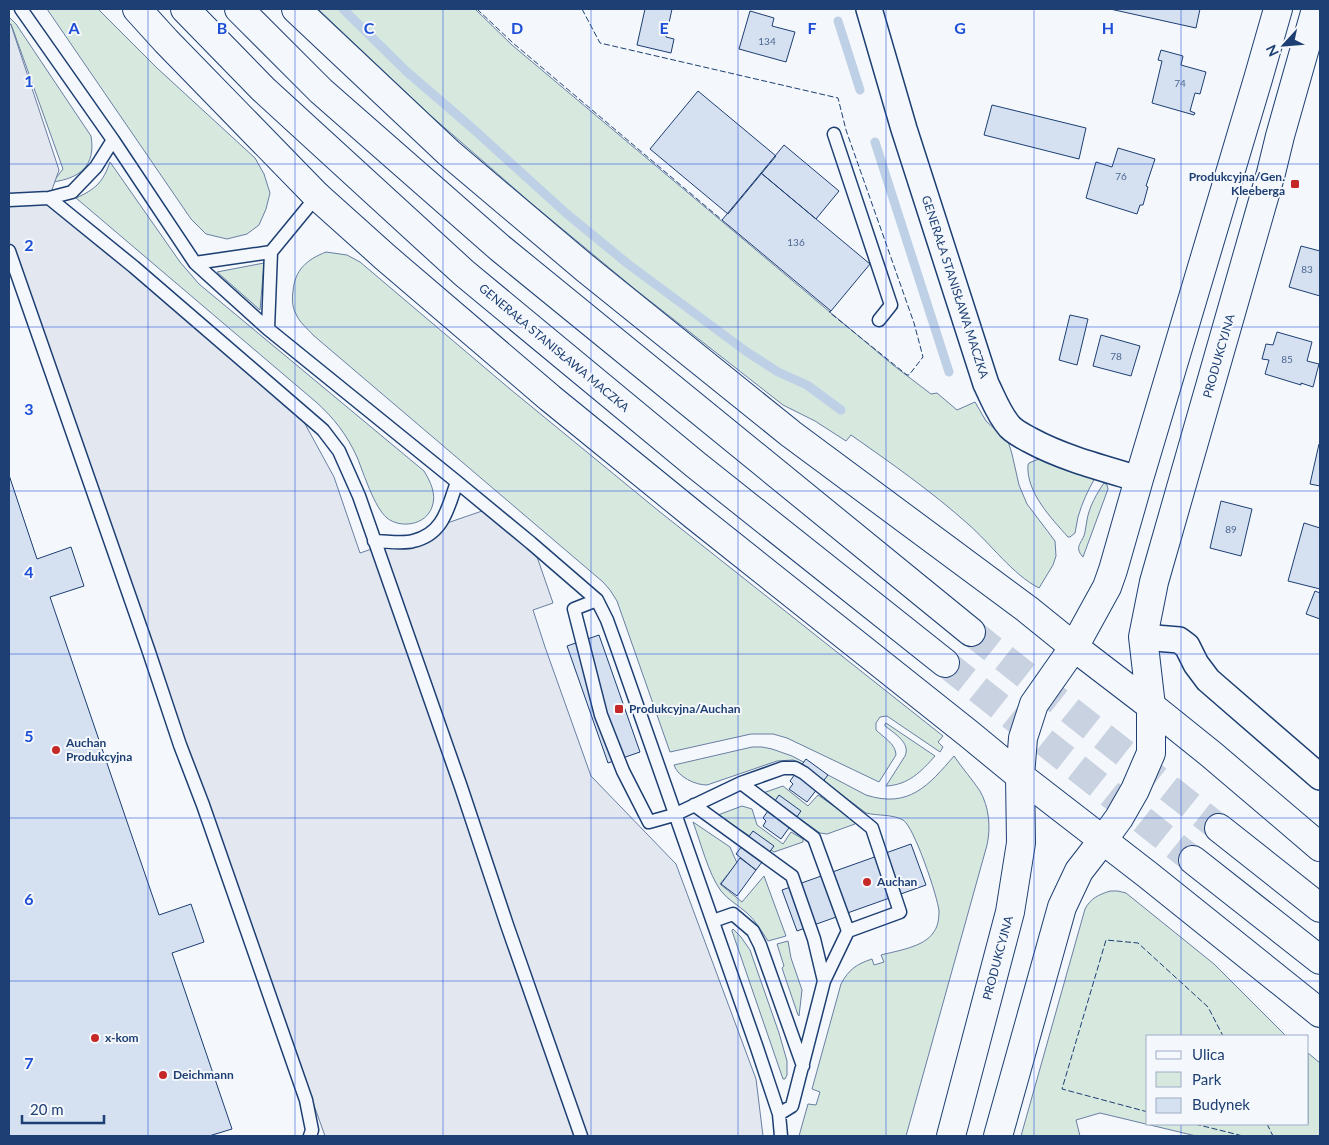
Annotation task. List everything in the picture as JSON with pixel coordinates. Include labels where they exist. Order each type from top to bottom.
[{"type":"main road","points":[[137,9],[318,196],[385,257],[550,398],[1020,776],[1320,1013]]},
{"type":"main road","name":"GENERAŁA STANISŁAWA MACZKA","points":[[185,9],[263,89],[464,273],[696,465],[944,663]]},
{"type":"main road","points":[[239,9],[321,91],[500,248],[971,632]]},
{"type":"main road","points":[[296,9],[449,153],[585,268],[791,434],[1027,609],[1151,706],[1320,847]]},
{"type":"main road","points":[[1074,647],[1107,587],[1113,570],[1278,9]]},
{"type":"main road","name":"PRODUKCYJNA","points":[[1103,840],[1136,790],[1151,753],[1151,706],[1143,637],[1154,582],[1316,9]]},
{"type":"main road","points":[[1258,79],[1293,90]]},
{"type":"main road","name":"PRODUKCYJNA","points":[[951,1136],[1010,912],[1021,843],[1020,776],[1023,738],[1034,704],[1074,647]]},
{"type":"main road","points":[[1219,828],[1320,908]]},
{"type":"main road","points":[[998,1136],[1062,907],[1079,871],[1103,840]]},
{"type":"main road","points":[[1193,860],[1320,960]]},
{"type":"street","name":"GENERAŁA STANISŁAWA MACZKA","points":[[869,9],[904,129],[986,384],[1004,419],[1016,432],[1050,450],[1139,479]]},
{"type":"street","points":[[1143,637],[1179,640],[1187,646],[1196,664],[1208,680],[1320,777]]},
{"type":"lane","points":[[21,9],[196,263],[268,329],[457,482],[597,600],[616,645],[779,1114],[781,1136]]},
{"type":"lane","points":[[834,134],[891,305],[879,320]]},
{"type":"lane","points":[[9,200],[49,198],[72,192],[96,167],[113,140]]},
{"type":"lane","points":[[268,329],[271,252],[318,196]]},
{"type":"lane","points":[[49,198],[134,267],[323,430],[339,451],[359,496],[581,1136]]},
{"type":"lane","points":[[9,251],[180,745],[203,805],[306,1100],[311,1133]]},
{"type":"lane","points":[[196,263],[271,252]]},
{"type":"lane","points":[[374,541],[412,542],[428,536],[438,528],[445,515],[457,482]]},
{"type":"lane","points":[[597,600],[574,609],[601,715],[622,771],[649,822],[674,815],[741,784],[784,768],[795,768],[804,773],[872,828],[900,912],[848,931],[824,981],[792,1106],[779,1114]]},
{"type":"lane","points":[[741,784],[814,838],[848,931]]},
{"type":"lane","points":[[694,806],[792,876],[814,939],[824,981]]},
{"type":"lane","points":[[712,921],[733,914],[753,931],[760,945],[803,1066]]},
{"type":"green space","points":[[47,9],[98,9],[157,68],[255,158],[264,174],[270,193],[259,225],[247,234],[227,239],[206,234],[191,219]]},
{"type":"green space","points":[[318,9],[475,9],[512,45],[893,365],[931,394],[937,393],[957,410],[975,402],[986,421],[1008,441],[1019,485],[1027,504],[1055,541],[1056,556],[1053,565],[1039,588],[1020,575],[968,524],[911,478],[851,435],[846,441],[815,421],[783,405],[636,290],[531,203],[430,115]]},
{"type":"green space","points":[[9,17],[16,24],[91,136],[91,155],[88,163],[78,174],[63,180],[53,182],[63,169],[11,24],[9,24]]},
{"type":"green space","points":[[110,162],[180,262],[199,284],[424,471],[434,497],[432,507],[424,518],[406,524],[387,518],[374,498],[349,441],[329,414],[76,198],[98,184],[105,175]]},
{"type":"green space","points":[[326,252],[347,255],[360,262],[510,389],[660,512],[943,736],[938,742],[943,747],[940,752],[887,716],[880,717],[876,723],[876,730],[892,744],[896,755],[879,782],[787,738],[773,734],[751,734],[670,752],[617,601],[610,590],[603,582],[313,335],[299,320],[293,303],[296,277],[307,262]]},
{"type":"green space","points":[[264,263],[260,310],[217,272]]},
{"type":"green space","points":[[1041,458],[1095,478],[1081,507],[1075,533],[1070,537],[1047,513],[1031,485],[1028,465]]},
{"type":"green space","points":[[1104,483],[1108,489],[1083,557],[1079,547],[1084,536],[1088,515],[1091,505]]},
{"type":"green space","points":[[886,723],[935,756],[914,777],[901,783],[886,786],[905,756],[906,747],[897,735],[885,726]]},
{"type":"green space","points":[[752,747],[772,749],[792,756],[866,795],[881,799],[894,799],[917,792],[927,785],[954,756],[983,797],[988,817],[987,845],[906,1136],[799,1136],[808,1104],[816,1105],[820,1092],[812,1089],[844,979],[850,971],[862,963],[872,959],[874,965],[884,962],[881,955],[909,948],[923,942],[929,938],[936,928],[939,917],[938,904],[919,848],[908,825],[903,820],[866,813],[800,763],[793,760],[777,761],[707,785],[697,784],[683,777],[674,765]]},
{"type":"green space","points":[[783,786],[808,806],[818,795],[855,821],[855,824],[827,834],[820,833],[763,793]]},
{"type":"green space","points":[[742,806],[752,809],[757,825],[783,844],[791,832],[803,839],[803,842],[774,852],[718,815]]},
{"type":"green space","points":[[693,822],[730,847],[737,863],[720,884],[742,902],[764,876],[786,936],[768,941],[750,916],[721,891],[709,867]]},
{"type":"green space","points":[[1110,891],[1126,893],[1214,964],[1285,1035],[1146,1035],[1146,1124],[1100,1113],[1076,1120],[1080,1136],[1021,1136],[1085,909],[1095,897]]},
{"type":"green space","points":[[733,929],[750,950],[779,1033],[787,1061],[787,1075],[785,1079],[783,1079],[732,931]]},
{"type":"green space","points":[[788,941],[791,958],[802,990],[799,1016],[782,968],[784,966],[777,944]]},
{"type":"green space","points":[[1309,1054],[1320,1063],[1320,1136],[1196,1136],[1150,1125],[1309,1125]]},
{"type":"shaded area","points":[[9,23],[59,170],[49,198],[304,422],[334,477],[360,553],[485,510],[535,551],[553,603],[533,610],[591,776],[676,864],[756,1079],[763,1136],[325,1136],[9,254]]},
{"type":"building","points":[[645,9],[672,9],[666,37],[674,39],[671,53],[637,45]]},
{"type":"building","points":[[1110,9],[1200,9],[1196,28]]},
{"type":"building","points":[[750,11],[774,18],[772,26],[795,32],[786,62],[739,49]]},
{"type":"building","points":[[1161,50],[1183,56],[1181,65],[1206,72],[1200,94],[1195,93],[1190,111],[1195,113],[1194,115],[1152,103],[1162,61],[1158,60]]},
{"type":"building","points":[[698,91],[776,156],[728,214],[650,149]]},
{"type":"building","points":[[992,105],[1086,128],[1079,159],[984,135]]},
{"type":"building","points":[[784,145],[839,191],[816,219],[761,173]]},
{"type":"building","points":[[1118,148],[1155,159],[1146,186],[1148,187],[1143,205],[1140,205],[1137,214],[1086,198],[1096,162],[1112,167]]},
{"type":"building","points":[[761,173],[870,264],[831,311],[722,220]]},
{"type":"building","points":[[1301,246],[1320,251],[1320,296],[1289,287]]},
{"type":"building","points":[[1070,315],[1088,319],[1077,365],[1059,360]]},
{"type":"building","points":[[1277,332],[1312,342],[1307,361],[1319,364],[1313,387],[1265,374],[1269,360],[1262,359],[1266,344],[1273,345]]},
{"type":"building","points":[[1101,335],[1140,346],[1131,376],[1093,366]]},
{"type":"building","points":[[1320,444],[1320,486],[1310,484]]},
{"type":"building","name":"Auchan Produkcyjna","points":[[9,475],[37,559],[71,547],[84,586],[50,597],[159,915],[191,904],[204,942],[172,953],[232,1129],[209,1136],[9,1136]]},
{"type":"building","points":[[1221,501],[1252,509],[1241,556],[1210,548]]},
{"type":"building","points":[[1304,523],[1320,528],[1320,589],[1288,581]]},
{"type":"building","points":[[1315,591],[1320,593],[1320,619],[1306,614]]},
{"type":"building","points":[[599,635],[640,752],[608,763],[567,646]]},
{"type":"building","points":[[806,759],[828,775],[807,802],[789,789],[793,784],[790,781]]},
{"type":"building","points":[[779,795],[801,811],[781,839],[763,826],[766,821],[763,818]]},
{"type":"building","points":[[753,831],[774,846],[756,870],[736,854]]},
{"type":"building","points":[[911,844],[926,885],[797,931],[782,890]]},
{"type":"building","points":[[740,858],[756,870],[737,896],[721,884]]},
{"type":"waterway","points":[[343,9],[406,71],[567,214],[628,264],[747,352],[778,372],[807,385],[841,410]]},
{"type":"waterway","points":[[838,21],[860,90]]},
{"type":"waterway","points":[[875,142],[949,372]]},
{"type":"tunnel","points":[[971,632],[1219,828]]},
{"type":"tunnel","points":[[945,663],[1193,860]]},
{"type":"fence","points":[[477,9],[513,43],[722,220]]},
{"type":"fence","points":[[582,9],[600,43],[838,98],[846,130],[914,323],[923,357],[907,375],[829,312],[831,311]]},
{"type":"fence","points":[[1146,1111],[1062,1089],[1106,940],[1138,943],[1208,1007],[1222,1035]]},
{"type":"fence","points":[[1199,1125],[1243,1136]]},
{"type":"fence","points":[[1268,1125],[1273,1136]]},
{"type":"place","name":"Produkcyjna/Gen. Kleeberga","points":[[1295,184]]},
{"type":"place","name":"Produkcyjna/Auchan","points":[[619,709]]},
{"type":"place","name":"Auchan Produkcyjna","points":[[56,750]]},
{"type":"place","name":"Auchan","points":[[867,882]]},
{"type":"place","name":"x-kom","points":[[95,1038]]},
{"type":"place","name":"Deichmann","points":[[163,1075]]}]
